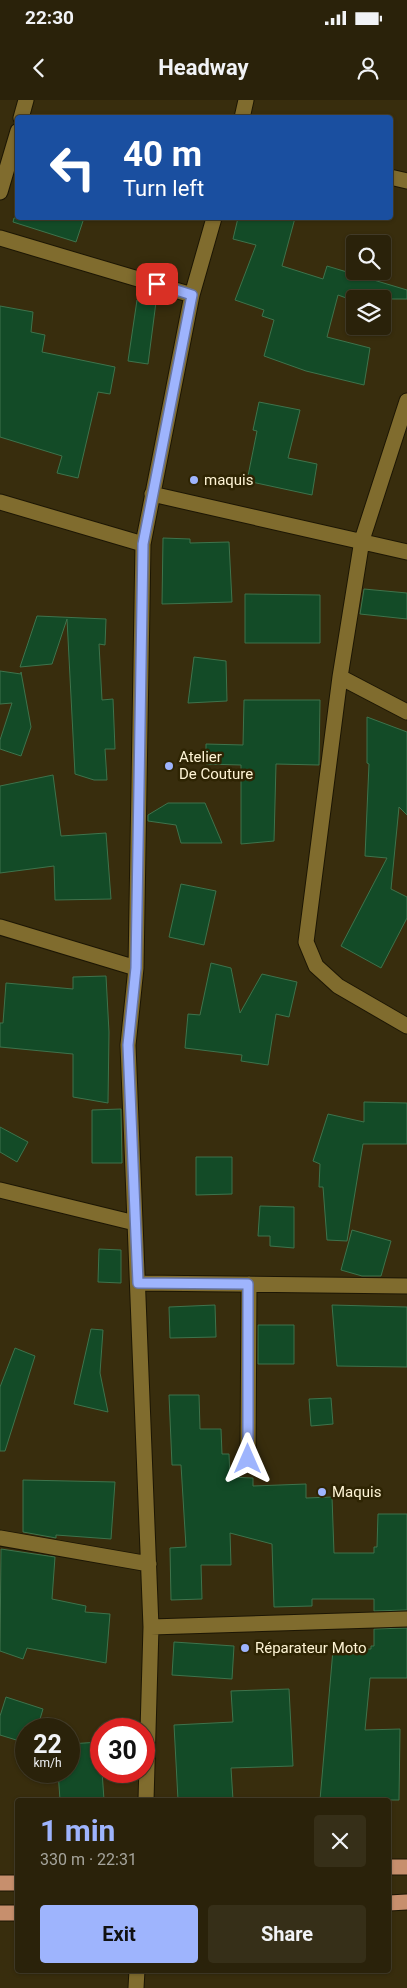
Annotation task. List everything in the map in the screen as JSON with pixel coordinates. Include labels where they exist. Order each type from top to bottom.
[{"type":"main road","points":[[391,1867],[407,1866]]},
{"type":"main road","points":[[0,1883],[15,1883]]},
{"type":"main road","points":[[391,1903],[407,1902]]},
{"type":"main road","points":[[0,1913],[15,1913]]},
{"type":"street","points":[[22,115],[26,100]]},
{"type":"street","points":[[243,115],[246,100]]},
{"type":"street","points":[[0,192],[15,141]]},
{"type":"street","points":[[393,178],[407,181]]},
{"type":"street","points":[[146,1798],[151,1627],[128,1045],[136,968],[143,544],[192,295],[213,220]]},
{"type":"street","points":[[0,238],[192,295]]},
{"type":"street","points":[[407,401],[362,540],[340,677],[306,942],[316,966],[338,986],[407,1026]]},
{"type":"street","points":[[152,494],[362,540],[407,552]]},
{"type":"street","points":[[0,502],[143,544]]},
{"type":"street","points":[[340,677],[407,712]]},
{"type":"street","points":[[0,927],[136,968]]},
{"type":"street","points":[[0,1190],[135,1223]]},
{"type":"street","points":[[138,1283],[407,1286]]},
{"type":"street","points":[[248,1284],[248,1459]]},
{"type":"street","points":[[0,1538],[149,1564]]},
{"type":"street","points":[[151,1627],[407,1619]]},
{"type":"street","points":[[136,1988],[137,1973]]},
{"type":"building","points":[[14,218],[15,220],[83,220],[76,242],[13,222]]},
{"type":"building","points":[[238,220],[294,220],[282,266],[323,279],[327,266],[346,272],[346,280],[374,280],[407,290],[407,299],[391,299],[391,290],[346,290],[346,298],[338,295],[327,337],[370,348],[364,385],[306,371],[264,356],[274,320],[262,316],[264,310],[235,300],[256,245],[233,239]]},
{"type":"building","points":[[137,300],[156,302],[148,364],[128,361]]},
{"type":"building","points":[[0,306],[33,312],[31,332],[45,335],[42,352],[115,367],[110,394],[98,392],[78,478],[57,473],[62,456],[0,437]]},
{"type":"building","points":[[259,402],[300,410],[288,458],[317,464],[312,495],[247,481],[257,431],[253,430]]},
{"type":"building","points":[[163,538],[190,539],[190,543],[229,542],[232,602],[162,604]]},
{"type":"building","points":[[364,589],[407,593],[407,619],[360,614]]},
{"type":"building","points":[[245,594],[320,595],[320,643],[245,643]]},
{"type":"building","points":[[37,616],[106,619],[105,645],[99,644],[102,700],[113,699],[115,749],[105,749],[107,780],[94,780],[75,774],[67,619],[52,664],[20,667]]},
{"type":"building","points":[[194,657],[226,661],[227,701],[188,703]]},
{"type":"building","points":[[0,671],[21,674],[21,672],[31,727],[21,756],[0,749],[0,740],[12,703],[0,704]]},
{"type":"building","points":[[244,700],[320,700],[319,765],[276,764],[274,841],[241,844],[241,765],[206,764],[206,744],[243,745]]},
{"type":"building","points":[[367,717],[407,732],[407,815],[399,807],[391,889],[407,897],[407,918],[381,968],[341,946],[387,858],[365,856],[369,764],[367,763]]},
{"type":"building","points":[[53,775],[61,836],[106,833],[111,899],[55,900],[54,866],[0,873],[0,786]]},
{"type":"building","points":[[168,803],[205,803],[222,843],[181,843],[176,825],[148,821],[148,815]]},
{"type":"building","points":[[181,884],[216,891],[204,945],[169,937]]},
{"type":"building","points":[[211,963],[231,968],[240,1013],[262,974],[297,982],[289,1017],[276,1014],[268,1065],[241,1061],[242,1055],[185,1048],[188,1014],[200,1015]]},
{"type":"building","points":[[106,976],[109,1032],[108,1103],[73,1097],[73,1054],[0,1047],[0,1023],[3,1023],[6,983],[73,989],[73,977]]},
{"type":"building","points":[[364,1102],[407,1103],[407,1144],[363,1144],[347,1241],[327,1240],[323,1187],[319,1187],[320,1164],[313,1161],[328,1114],[364,1122]]},
{"type":"building","points":[[121,1109],[122,1163],[92,1163],[92,1110]]},
{"type":"building","points":[[0,1127],[28,1142],[17,1162],[0,1152]]},
{"type":"building","points":[[196,1157],[232,1157],[232,1194],[196,1195]]},
{"type":"building","points":[[260,1206],[294,1207],[294,1248],[270,1246],[270,1236],[258,1236]]},
{"type":"building","points":[[352,1230],[391,1241],[381,1276],[362,1276],[341,1270]]},
{"type":"building","points":[[99,1249],[121,1250],[121,1283],[98,1282]]},
{"type":"building","points":[[215,1305],[216,1337],[170,1338],[169,1307]]},
{"type":"building","points":[[332,1305],[407,1307],[407,1367],[337,1366]]},
{"type":"building","points":[[258,1325],[294,1325],[294,1364],[258,1364]]},
{"type":"building","points":[[91,1329],[103,1330],[100,1373],[108,1412],[74,1404]]},
{"type":"building","points":[[15,1348],[35,1356],[5,1451],[0,1451],[0,1387]]},
{"type":"building","points":[[169,1395],[199,1395],[200,1429],[221,1429],[222,1454],[229,1454],[230,1477],[253,1478],[253,1486],[306,1484],[306,1498],[332,1497],[334,1553],[374,1553],[374,1547],[377,1547],[378,1514],[407,1514],[407,1610],[374,1611],[374,1599],[312,1599],[312,1606],[274,1607],[272,1544],[230,1533],[231,1565],[201,1565],[202,1599],[171,1600],[170,1548],[186,1547],[181,1465],[172,1465]]},
{"type":"building","points":[[331,1398],[333,1424],[311,1426],[309,1399]]},
{"type":"building","points":[[23,1480],[115,1482],[111,1539],[56,1535],[56,1538],[23,1532]]},
{"type":"building","points":[[1,1549],[55,1557],[52,1599],[86,1606],[85,1612],[110,1614],[106,1663],[27,1648],[23,1659],[0,1651]]},
{"type":"building","points":[[407,1628],[407,1678],[370,1678],[365,1730],[400,1729],[399,1800],[391,1800],[391,1798],[320,1798],[333,1650],[371,1649],[371,1646],[374,1646],[374,1629]]},
{"type":"building","points":[[174,1642],[234,1646],[232,1679],[172,1675]]},
{"type":"building","points":[[289,1689],[293,1766],[231,1768],[233,1798],[178,1798],[174,1725],[233,1722],[231,1691]]},
{"type":"building","points":[[6,1697],[43,1709],[40,1718],[15,1718],[15,1740],[0,1735],[0,1716]]},
{"type":"building","points":[[80,1743],[90,1743],[90,1783],[103,1783],[104,1798],[60,1798],[59,1783],[80,1783]]},
{"type":"place","name":"maquis","points":[[194,480]]},
{"type":"place","name":"Atelier De Couture","points":[[169,766]]},
{"type":"place","name":"Maquis","points":[[322,1492]]},
{"type":"place","name":"Réparateur Moto","points":[[245,1648]]},
{"type":"route","points":[[157,284],[192,295],[143,544],[136,968],[128,1045],[138,1283],[248,1284],[248,1459]]}]
